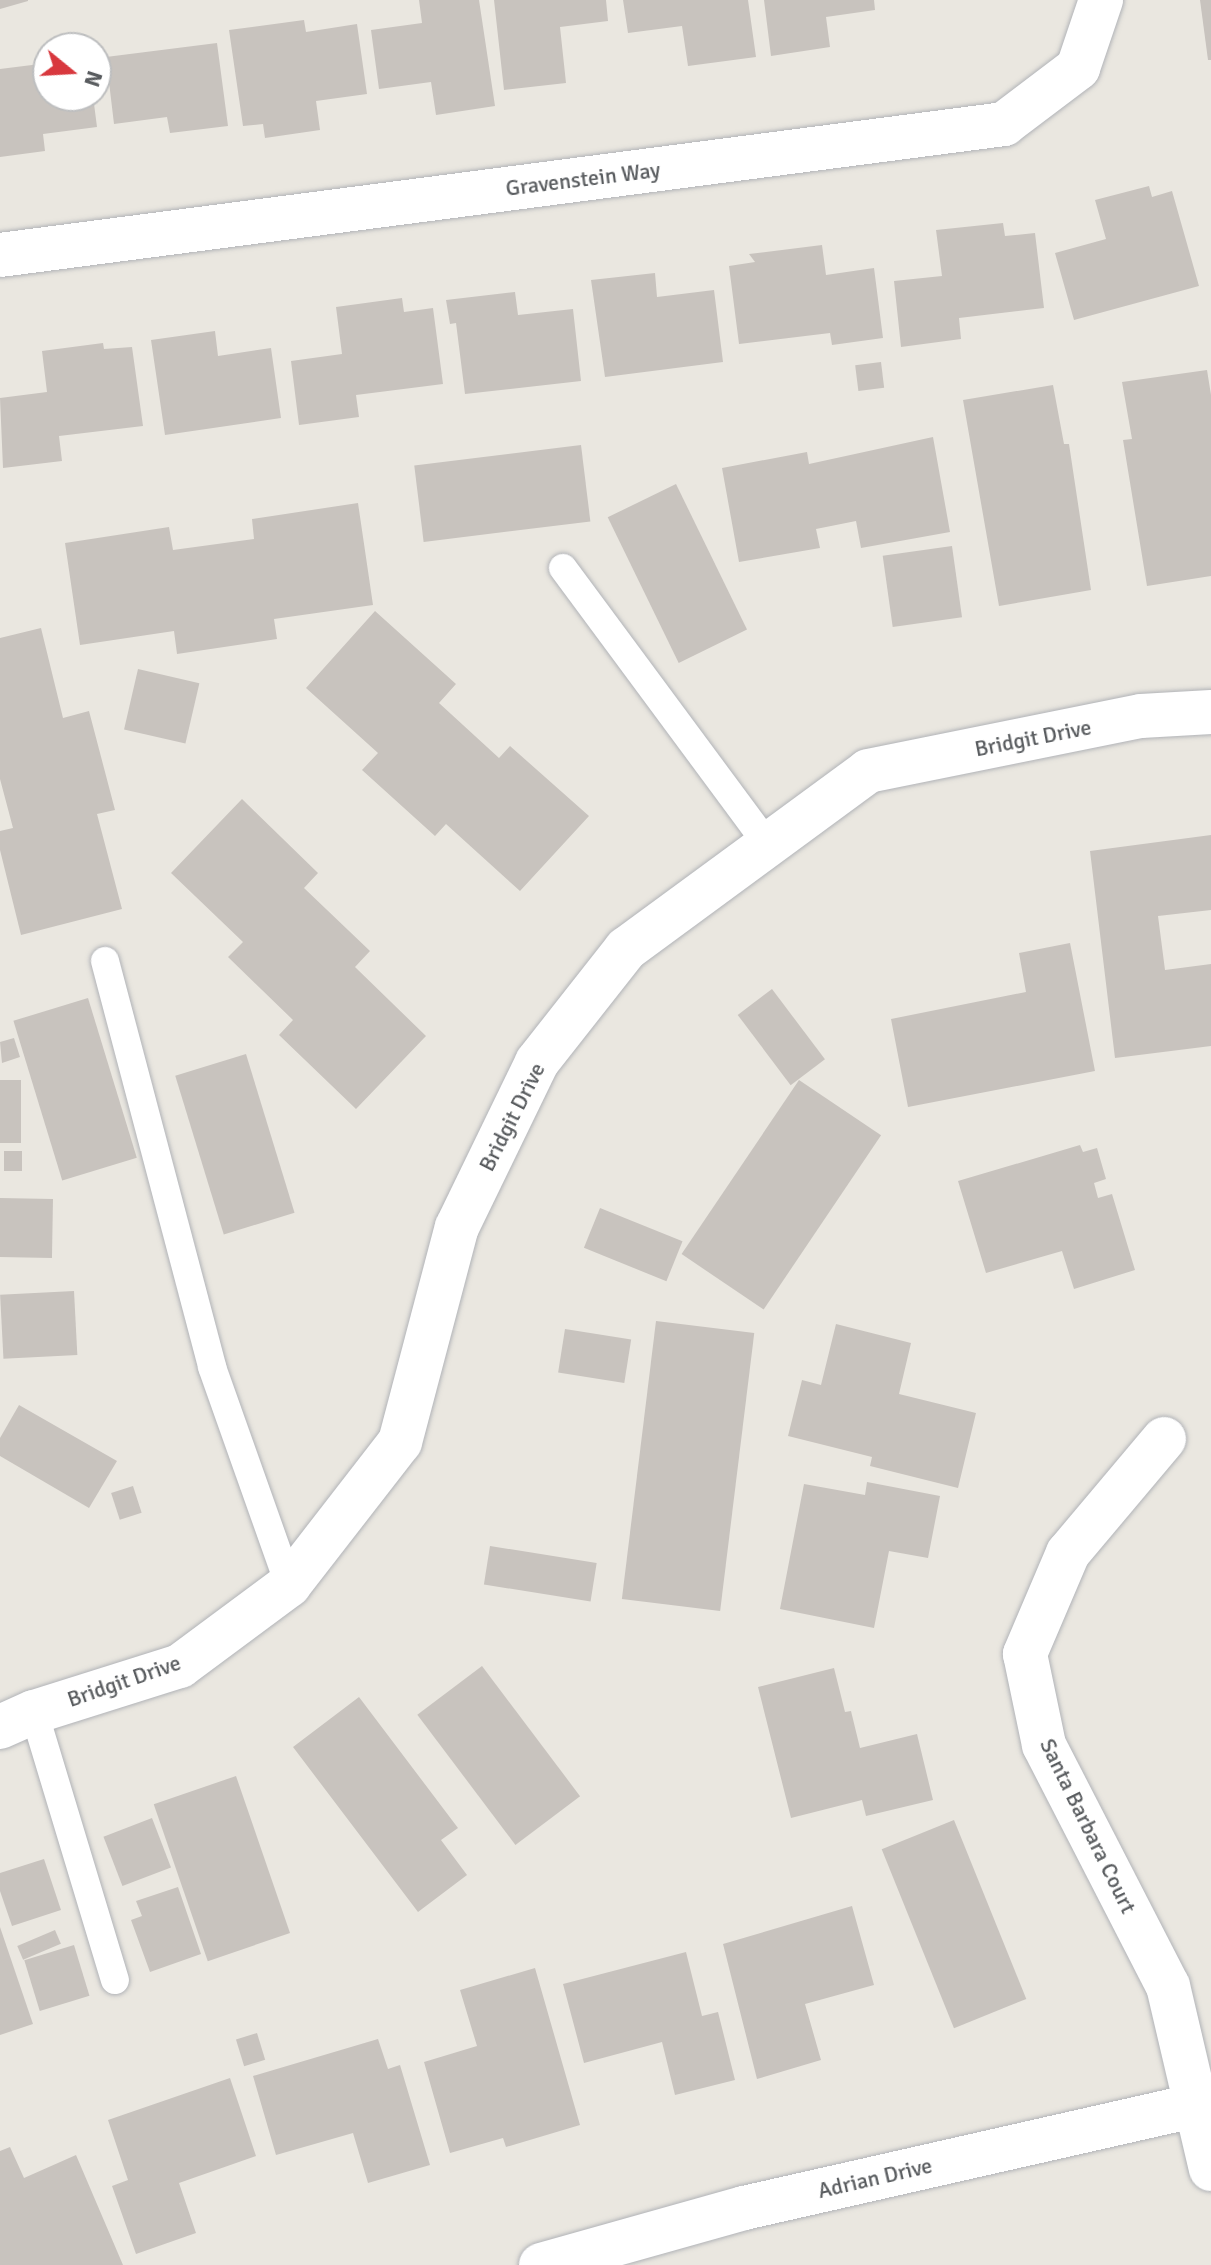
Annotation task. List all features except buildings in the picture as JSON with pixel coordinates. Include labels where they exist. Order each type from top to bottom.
[{"type":"street","name":"Gravenstein Way","points":[[0,255],[1004,124],[1078,68],[1101,0]]},
{"type":"street","name":"Bridgit Drive","points":[[17,1719],[180,1666],[289,1585],[400,1442],[457,1227],[537,1062],[626,949],[868,771],[1141,716],[1211,712]]},
{"type":"street","name":"Santa Barbara Court","points":[[1164,1439],[1068,1553],[1025,1654],[1044,1745],[1168,1986],[1204,2103],[1211,2169]]},
{"type":"street","name":"Adrian Drive","points":[[541,2265],[744,2208],[1204,2103]]},
{"type":"lane","points":[[563,568],[767,844]]},
{"type":"lane","points":[[105,961],[212,1367],[289,1585]]},
{"type":"lane","points":[[17,1719],[115,1980]]}]
